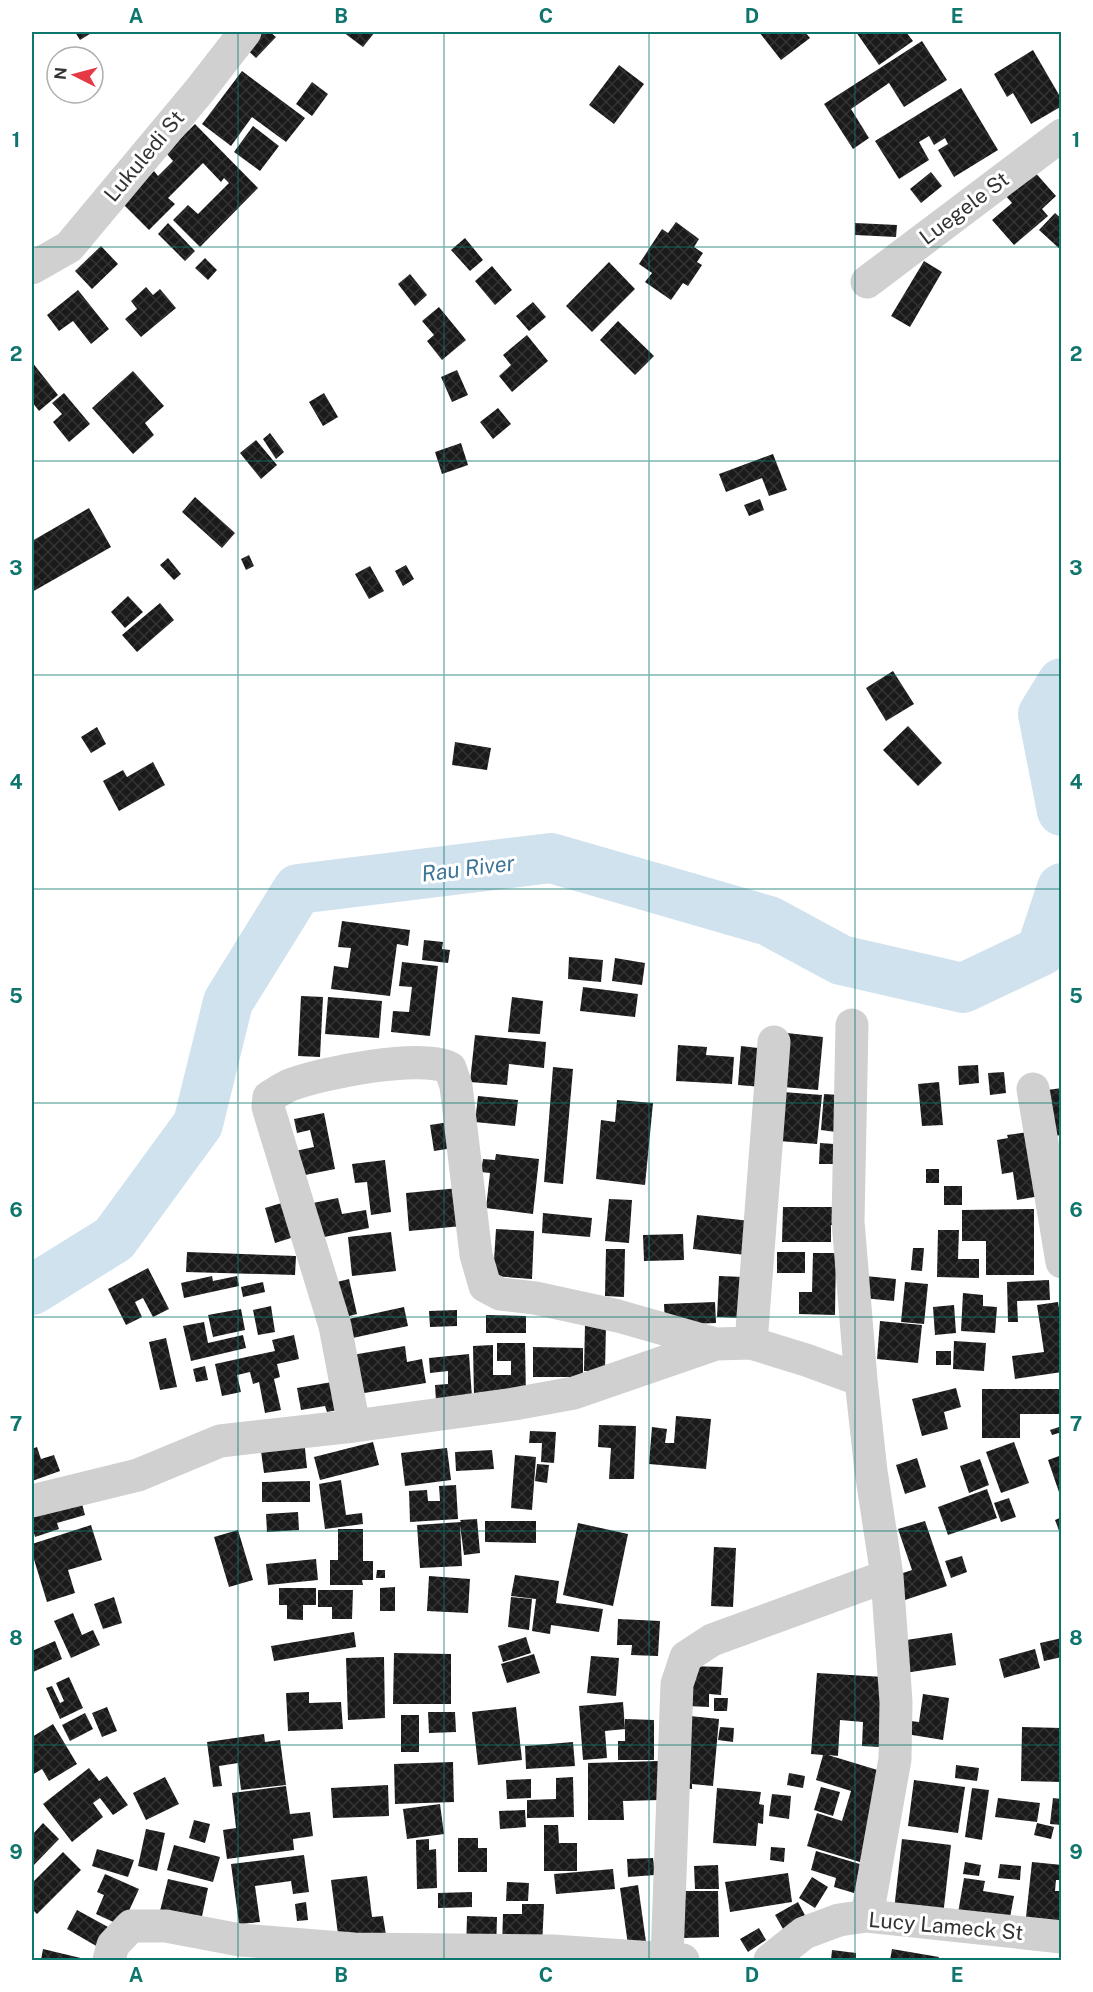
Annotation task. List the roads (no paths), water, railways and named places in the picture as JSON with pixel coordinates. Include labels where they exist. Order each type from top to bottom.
[{"type":"street","name":"Lukuledi St","points":[[32,268],[69,247],[200,90],[245,32]]},
{"type":"street","name":"Luegele St","points":[[867,282],[1062,135]]},
{"type":"street","points":[[852,1025],[848,1221],[861,1380],[871,1471],[887,1576],[896,1702],[895,1759],[867,1916]]},
{"type":"street","points":[[751,1344],[774,1042]]},
{"type":"street","points":[[354,1426],[335,1326],[268,1107],[269,1097],[288,1086],[333,1073],[415,1062],[440,1063],[450,1068],[456,1086],[476,1255],[485,1286],[500,1294],[535,1298],[618,1316],[716,1344],[751,1344],[806,1360],[861,1380]]},
{"type":"street","points":[[1033,1089],[1062,1262]]},
{"type":"street","points":[[32,1501],[138,1475],[220,1441],[354,1426],[514,1404],[574,1392],[716,1344]]},
{"type":"street","points":[[109,1960],[113,1945],[131,1926],[166,1926],[240,1940],[354,1949],[553,1951],[675,1959],[677,1684],[686,1657],[712,1640],[887,1576]]},
{"type":"street","name":"Lucy Lameck St","points":[[770,1960],[804,1933],[839,1920],[867,1916],[1062,1937]]},
{"type":"waterway","name":"Rau River","points":[[1062,683],[1043,714],[1062,811]]},
{"type":"waterway","name":"Rau River","points":[[32,1290],[114,1239],[198,1124],[228,1002],[298,889],[551,858],[769,921],[841,960],[963,988],[1041,951],[1062,888]]}]
